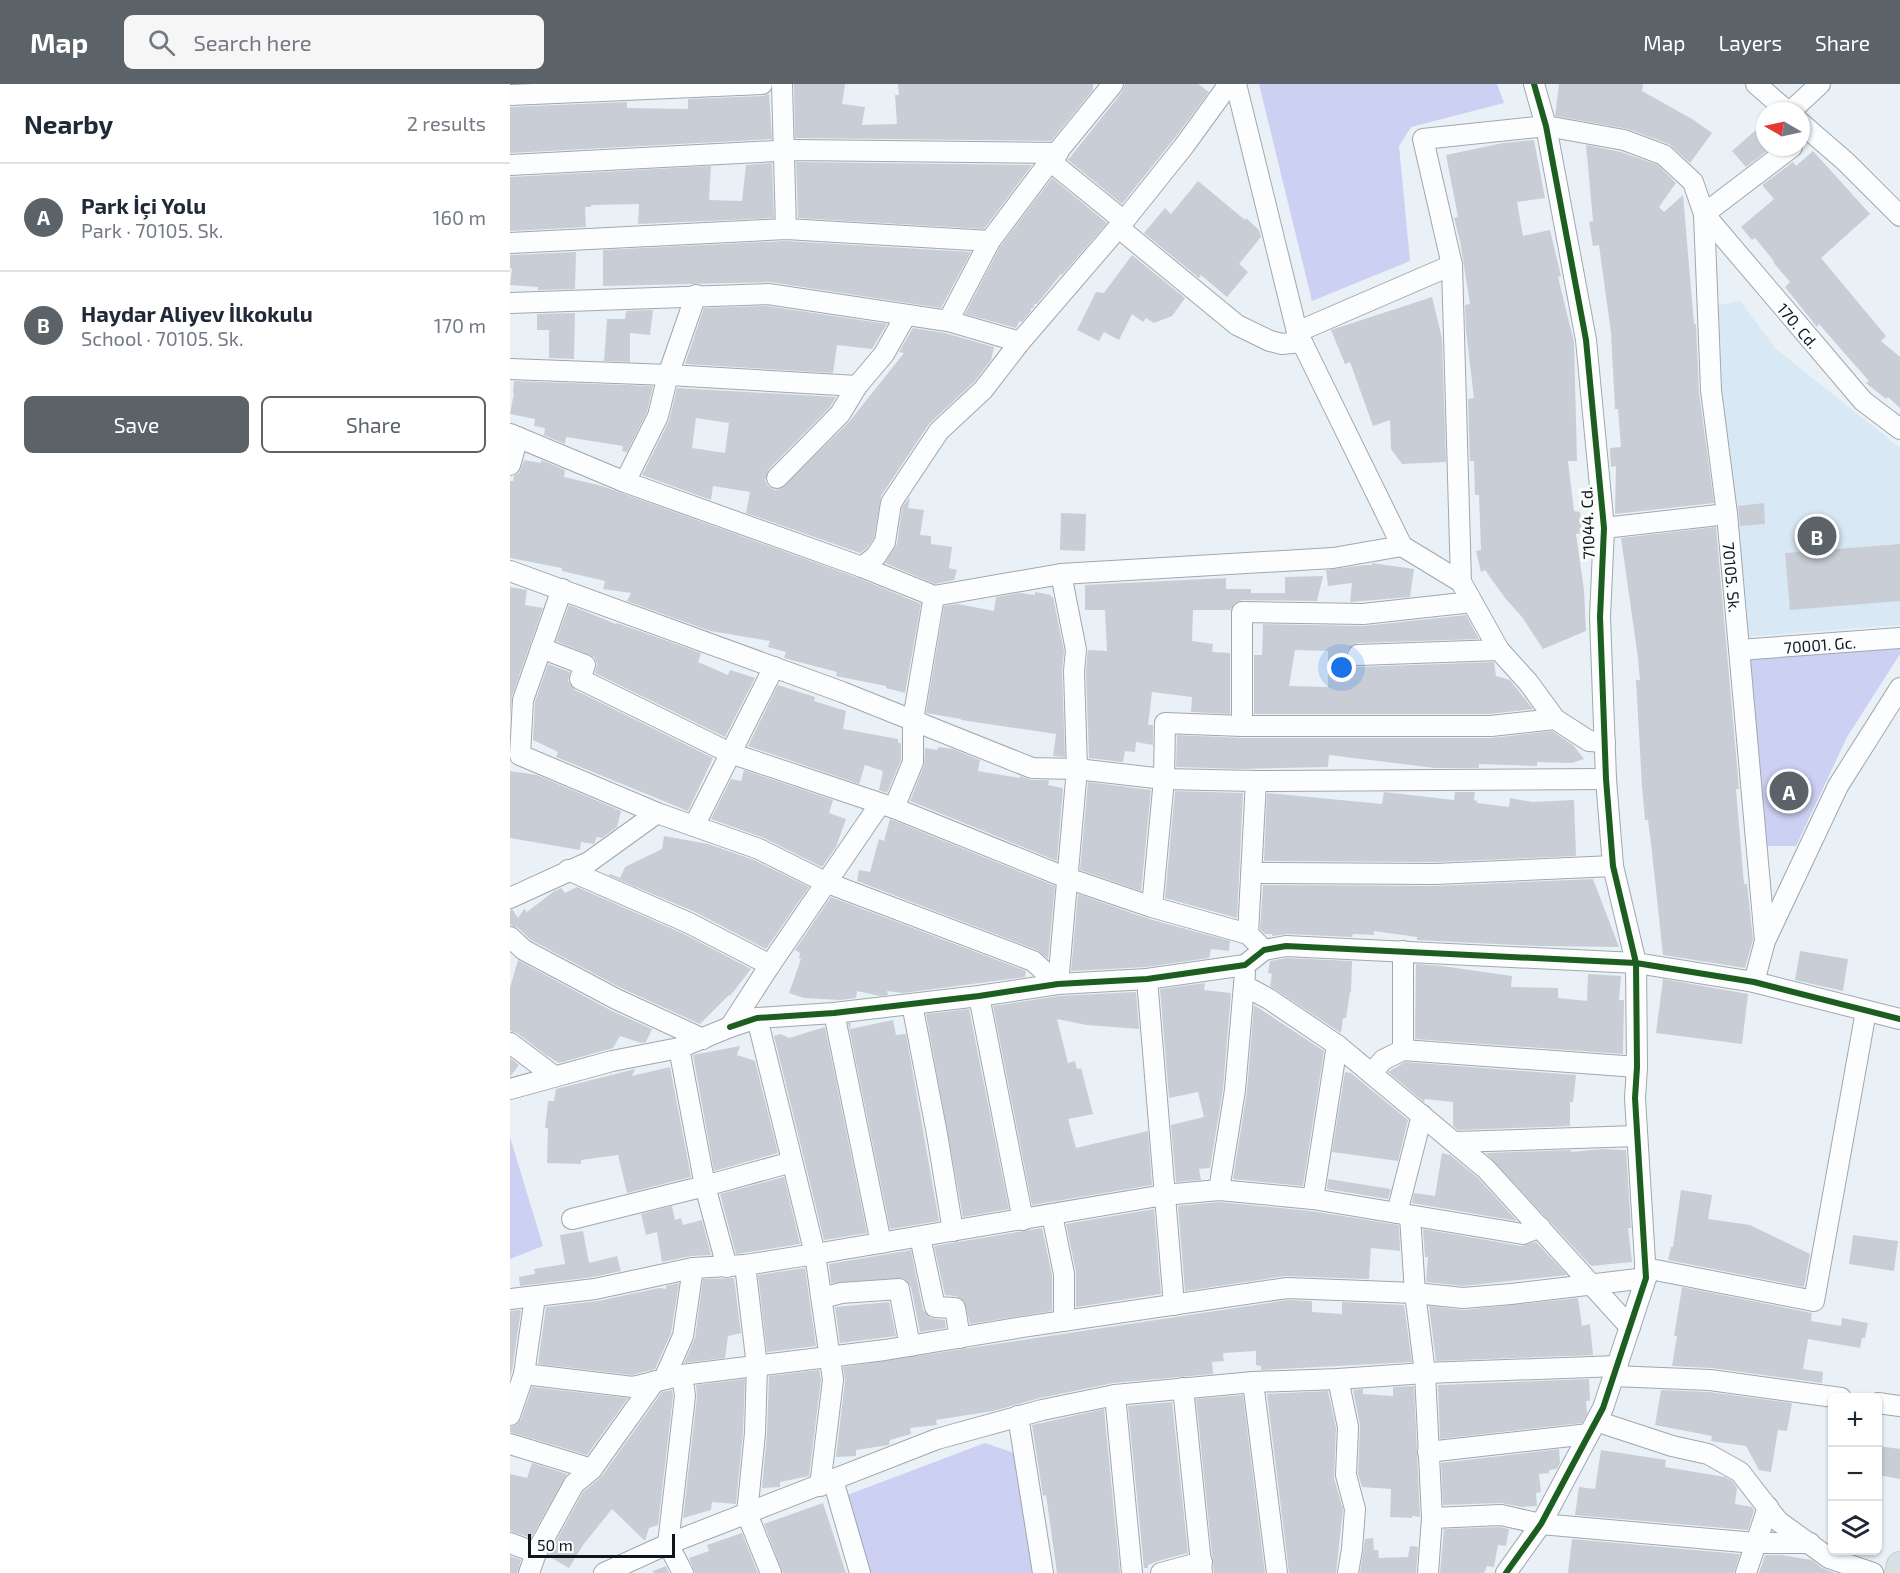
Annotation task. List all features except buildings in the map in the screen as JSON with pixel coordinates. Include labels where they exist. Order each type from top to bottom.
[{"type":"main road","points":[[1898,1573],[1900,1564]]},
{"type":"street","points":[[510,95],[762,84]]},
{"type":"street","points":[[781,84],[786,229]]},
{"type":"street","points":[[948,321],[990,241],[1113,84]]},
{"type":"street","points":[[862,567],[876,556],[885,542],[891,503],[939,431],[983,390],[1020,342],[1184,146],[1229,84]]},
{"type":"street","points":[[1236,84],[1300,337],[1402,546],[1461,582]]},
{"type":"street","name":"71044. Cd.","points":[[1534,84],[1546,126],[1586,340],[1604,528],[1600,617],[1606,779],[1613,866],[1635,963],[1635,1098],[1645,1273]]},
{"type":"street","points":[[1756,84],[1778,102]]},
{"type":"street","points":[[1799,102],[1820,84]]},
{"type":"street","points":[[1605,742],[1589,741],[1555,719],[1528,682],[1499,650],[1461,582],[1452,265],[1423,140],[1546,126],[1624,140],[1664,155],[1693,182],[1704,213],[1780,156]]},
{"type":"street","points":[[1810,136],[1846,162],[1900,216]]},
{"type":"street","points":[[510,165],[784,151],[1054,157],[1121,224],[1237,325],[1270,341],[1282,344],[1452,265]]},
{"type":"street","name":"170. Cd.","points":[[1704,213],[1863,401],[1900,429]]},
{"type":"street","name":"70105. Sk.","points":[[1704,213],[1711,390],[1727,514],[1765,941]]},
{"type":"street","points":[[510,243],[786,229],[990,241]]},
{"type":"street","points":[[510,303],[768,294],[948,321],[1020,342]]},
{"type":"street","points":[[625,482],[658,416],[668,375],[696,295]]},
{"type":"street","points":[[777,478],[840,414],[857,386],[884,354],[906,315]]},
{"type":"street","points":[[510,369],[857,386]]},
{"type":"street","points":[[510,465],[514,436],[625,482],[862,567],[934,596],[1061,574],[1333,558],[1402,546]]},
{"type":"street","points":[[1604,528],[1727,514]]},
{"type":"street","points":[[510,571],[774,667],[1032,768],[1077,769],[1164,779],[1256,781],[1606,779]]},
{"type":"street","points":[[1058,984],[1077,769],[1074,671],[1076,650],[1061,574]]},
{"type":"street","points":[[561,589],[523,700],[515,755],[657,813],[759,849],[825,882],[1034,962],[1058,984]]},
{"type":"street","points":[[730,1027],[825,882],[887,806],[913,762],[914,720],[934,596]]},
{"type":"street","points":[[1242,726],[1242,612],[1363,614],[1472,602]]},
{"type":"street","name":"70001. Gc.","points":[[1739,650],[1900,638]]},
{"type":"street","points":[[542,648],[585,665],[580,679],[730,753],[887,806],[1067,878],[1152,907],[1248,934],[1264,950]]},
{"type":"street","points":[[1358,654],[1499,650]]},
{"type":"street","points":[[694,826],[774,667]]},
{"type":"street","points":[[1754,982],[1765,941],[1838,786],[1900,687]]},
{"type":"street","points":[[1152,907],[1164,779],[1164,723],[1242,726],[1491,726],[1555,719]]},
{"type":"street","points":[[1248,934],[1256,781]]},
{"type":"street","points":[[510,898],[589,862],[657,813]]},
{"type":"street","points":[[1252,873],[1435,874],[1613,866]]},
{"type":"street","points":[[568,870],[689,923],[770,965]]},
{"type":"street","points":[[510,937],[524,950],[616,999],[703,1039]]},
{"type":"street","points":[[510,1089],[612,1061],[678,1048],[757,1018],[834,1013],[1058,984],[1148,979],[1245,965],[1264,950],[1286,946],[1635,963],[1754,982],[1900,1019]]},
{"type":"street","points":[[1402,1050],[1403,951]]},
{"type":"street","points":[[1219,1190],[1235,1090],[1245,965]]},
{"type":"street","points":[[1148,979],[1174,1305]]},
{"type":"street","points":[[1245,986],[1269,999],[1337,1045],[1486,1168],[1630,1327]]},
{"type":"street","points":[[979,996],[1023,1220]]},
{"type":"street","points":[[912,1004],[938,1134],[953,1231]]},
{"type":"street","points":[[524,1374],[633,1387],[667,1378],[910,1346],[1287,1288],[1415,1293],[1463,1298],[1593,1285],[1645,1273],[1814,1301],[1866,1011]]},
{"type":"street","points":[[834,1013],[881,1242]]},
{"type":"street","points":[[757,1018],[815,1254],[822,1298],[833,1380],[826,1483],[860,1573]]},
{"type":"street","points":[[510,1043],[554,1076]]},
{"type":"street","points":[[1313,1198],[1337,1045]]},
{"type":"street","points":[[678,1048],[705,1186],[736,1266],[757,1366],[755,1433],[747,1514],[771,1573]]},
{"type":"street","points":[[1372,1073],[1383,1060],[1402,1050],[1636,1067]]},
{"type":"street","points":[[1422,1114],[1403,1215],[1425,1373],[1432,1518],[1428,1573]]},
{"type":"street","points":[[1455,1142],[1637,1136]]},
{"type":"street","points":[[572,1219],[792,1162]]},
{"type":"street","points":[[510,1299],[596,1289],[693,1268],[736,1266],[815,1254],[1164,1195],[1219,1190],[1313,1198],[1523,1234],[1540,1227]]},
{"type":"street","points":[[1052,1215],[1064,1274],[1064,1322]]},
{"type":"street","points":[[920,1237],[935,1308],[955,1308],[960,1338]]},
{"type":"street","points":[[529,1573],[536,1553],[574,1484],[592,1469],[667,1378],[683,1336],[693,1268]]},
{"type":"street","points":[[1506,1573],[1541,1524],[1603,1408],[1645,1273]]},
{"type":"street","points":[[822,1298],[841,1293],[899,1289],[910,1346]]},
{"type":"street","points":[[510,1415],[524,1374],[535,1297]]},
{"type":"street","points":[[604,1573],[668,1544],[937,1439],[1018,1416],[1115,1395],[1253,1382],[1425,1373],[1616,1371],[1710,1380],[1828,1396]]},
{"type":"street","points":[[667,1378],[685,1396],[668,1544],[683,1573]]},
{"type":"street","points":[[1338,1379],[1348,1427],[1346,1475],[1355,1509],[1348,1573]]},
{"type":"street","points":[[1253,1382],[1277,1573]]},
{"type":"street","points":[[1161,1573],[1202,1568],[1183,1388]]},
{"type":"street","points":[[1115,1395],[1132,1573]]},
{"type":"street","points":[[1882,1404],[1900,1406]]},
{"type":"street","points":[[1018,1416],[1042,1573]]},
{"type":"street","points":[[1428,1452],[1592,1427],[1708,1454],[1740,1472],[1778,1521],[1810,1543],[1827,1565],[1873,1573]]},
{"type":"street","points":[[510,1444],[592,1469]]},
{"type":"street","points":[[1746,1573],[1767,1507]]},
{"type":"street","points":[[1432,1518],[1501,1515],[1541,1524],[1755,1544],[1810,1543]]},
{"type":"street","points":[[510,1543],[536,1553]]},
{"type":"shaded area","points":[[1259,84],[1497,84],[1504,103],[1411,127],[1399,146],[1410,261],[1312,301]]},
{"type":"shaded area","points":[[1740,301],[1776,349],[1900,448],[1900,625],[1743,637],[1715,306]]},
{"type":"shaded area","points":[[1900,646],[1900,654],[1847,737],[1796,846],[1762,846],[1743,660]]},
{"type":"shaded area","points":[[510,1137],[543,1246],[510,1259]]},
{"type":"shaded area","points":[[985,1443],[1017,1454],[1033,1573],[865,1573],[842,1497]]},
{"type":"cycle path","points":[[1506,1573],[1541,1524],[1603,1408],[1646,1278],[1635,1098],[1636,963],[1613,866],[1606,779],[1600,617],[1604,528],[1586,340],[1546,126],[1534,84]]},
{"type":"cycle path","points":[[730,1027],[757,1018],[834,1013],[1058,984],[1147,979],[1245,965],[1264,950],[1286,946],[1636,963],[1754,982],[1900,1019]]},
{"type":"place","name":"Haydar Aliyev İlkokulu","points":[[1817,536]]},
{"type":"place","name":"Park İçi Yolu","points":[[1789,791]]}]
